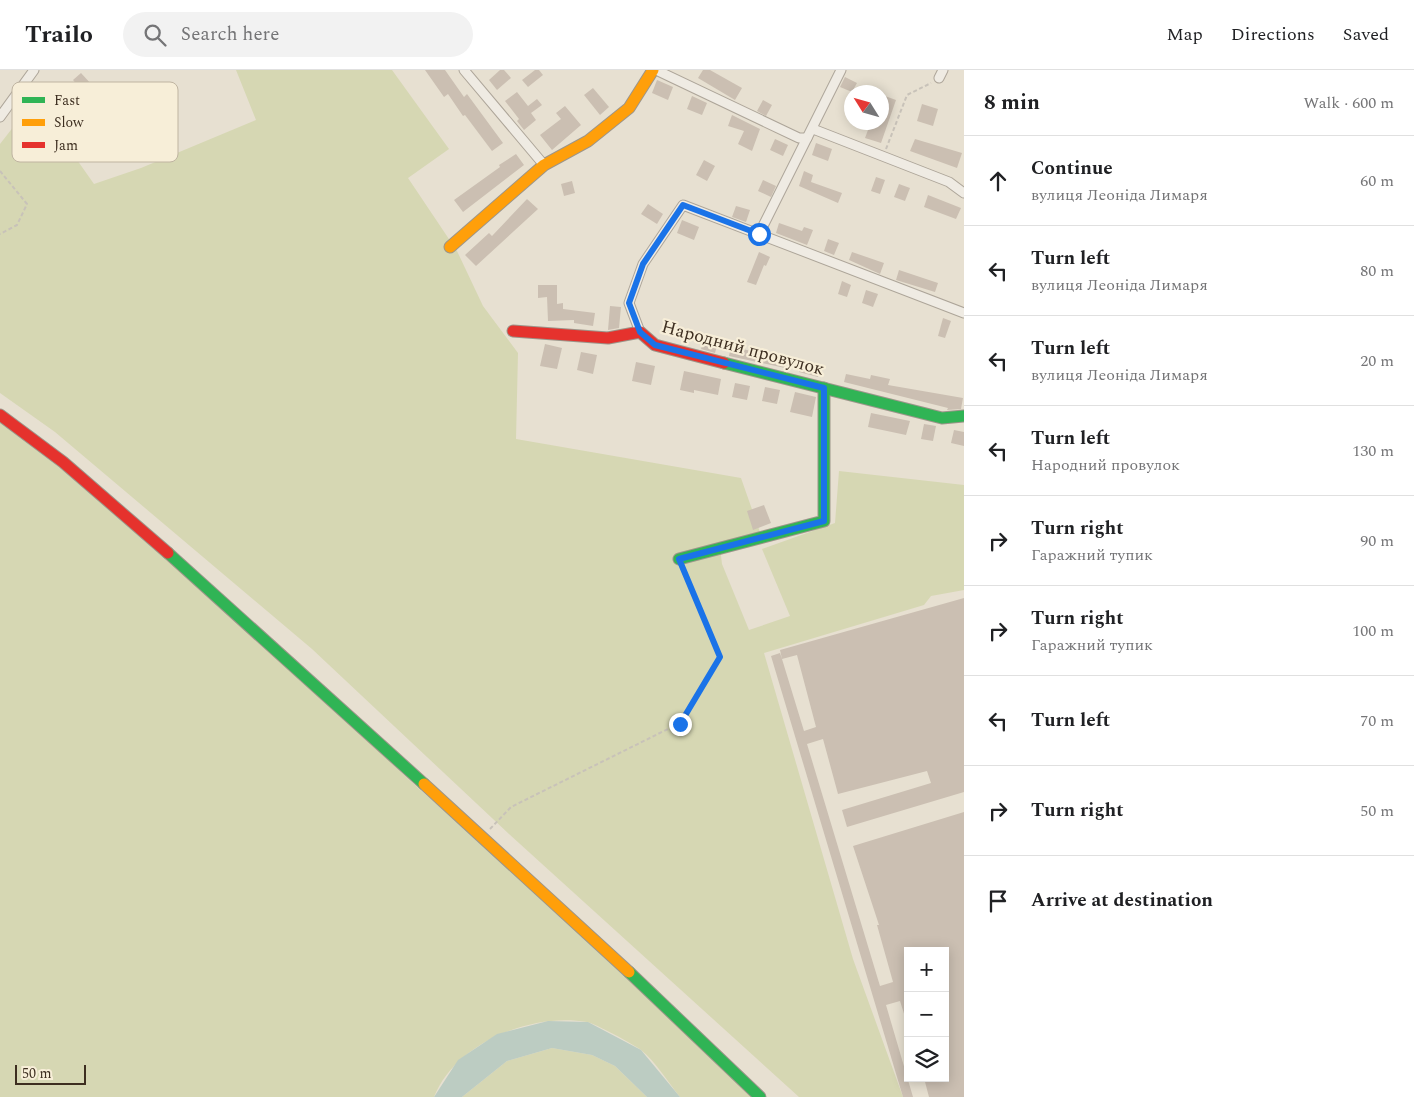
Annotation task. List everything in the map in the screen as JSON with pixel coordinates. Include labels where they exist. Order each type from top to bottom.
[{"type":"street","points":[[464,70],[544,165]]},
{"type":"street","points":[[450,247],[544,165],[588,141],[629,108],[655,70],[799,138],[807,138]]},
{"type":"street","points":[[759,234],[841,70]]},
{"type":"street","points":[[24,82],[32,71]]},
{"type":"street","points":[[0,117],[12,100]]},
{"type":"street","points":[[812,129],[884,155],[948,182],[964,193]]},
{"type":"street","points":[[640,332],[629,303],[643,264],[683,205],[964,313]]},
{"type":"street","name":"Народний провулок","points":[[513,331],[608,338],[640,332],[655,345],[942,418],[964,416]]},
{"type":"street","points":[[679,559],[824,521],[824,388]]},
{"type":"street","points":[[0,415],[63,462],[136,524],[586,930],[760,1097]]},
{"type":"path","points":[[884,155],[908,95],[941,74]]},
{"type":"path","points":[[0,171],[27,204],[17,226],[0,234]]},
{"type":"path","points":[[482,838],[511,806],[680,724],[720,657],[679,559]]},
{"type":"green space","points":[[236,70],[392,70],[449,149],[408,178],[457,251],[483,306],[518,353],[516,439],[741,478],[761,535],[720,547],[722,564],[749,630],[790,616],[762,549],[835,523],[839,471],[964,485],[964,590],[931,596],[924,605],[764,653],[853,959],[903,1097],[799,1097],[509,834],[312,649],[55,432],[0,393],[0,144],[12,129],[12,162],[78,162],[94,184],[155,162],[178,162],[178,153],[256,120]]},
{"type":"green space","points":[[0,420],[71,475],[217,601],[418,788],[531,886],[753,1097],[680,1097],[652,1060],[637,1047],[591,1023],[565,1020],[520,1027],[477,1047],[459,1061],[444,1078],[434,1097],[0,1097]]},
{"type":"green space","points":[[552,1048],[592,1055],[615,1066],[647,1097],[462,1097],[507,1061]]},
{"type":"shaded area","points":[[548,1021],[588,1022],[641,1050],[680,1097],[647,1097],[615,1066],[592,1055],[552,1048],[507,1061],[462,1097],[434,1097],[458,1060],[497,1034]]},
{"type":"building","points":[[425,70],[445,70],[464,97],[467,94],[503,143],[492,151],[465,115],[463,116],[448,94],[444,97]]},
{"type":"building","points":[[500,70],[504,70],[511,78],[497,90],[489,80]]},
{"type":"building","points":[[535,70],[539,70],[543,75],[528,87],[522,80]]},
{"type":"building","points":[[703,70],[710,70],[742,88],[735,100],[698,78]]},
{"type":"building","points":[[81,73],[89,82],[75,82],[73,80]]},
{"type":"building","points":[[845,77],[857,83],[856,85],[844,85],[844,89],[840,87]]},
{"type":"building","points":[[657,80],[673,87],[668,100],[652,93]]},
{"type":"building","points":[[593,88],[609,107],[600,115],[584,95]]},
{"type":"building","points":[[517,92],[528,106],[537,99],[542,105],[531,113],[536,120],[524,130],[517,121],[519,119],[505,101]]},
{"type":"building","points":[[692,96],[707,103],[702,115],[687,109]]},
{"type":"building","points":[[889,98],[896,100],[889,120]]},
{"type":"building","points":[[763,100],[772,105],[766,116],[757,111]]},
{"type":"building","points":[[922,104],[938,109],[933,126],[917,121]]},
{"type":"building","points":[[565,106],[581,125],[552,150],[540,135],[561,119],[556,113]]},
{"type":"building","points":[[732,115],[760,129],[752,151],[738,144],[744,131],[728,126]]},
{"type":"building","points":[[868,130],[886,130],[881,143],[865,138]]},
{"type":"building","points":[[775,139],[788,145],[783,156],[770,150]]},
{"type":"building","points":[[915,139],[962,153],[957,168],[910,151]]},
{"type":"building","points":[[816,143],[832,149],[828,161],[812,155]]},
{"type":"building","points":[[516,154],[524,165],[463,212],[454,200]]},
{"type":"building","points":[[704,160],[715,166],[707,181],[696,175]]},
{"type":"building","points":[[804,171],[813,175],[811,182],[842,193],[838,203],[799,186]]},
{"type":"building","points":[[876,177],[885,180],[880,194],[871,191]]},
{"type":"building","points":[[763,180],[776,186],[771,197],[758,191]]},
{"type":"building","points":[[572,181],[575,193],[564,196],[561,184]]},
{"type":"building","points":[[899,184],[910,188],[905,201],[894,197]]},
{"type":"building","points":[[928,195],[961,208],[956,219],[924,207]]},
{"type":"building","points":[[527,199],[538,209],[476,266],[465,255],[489,233],[492,236]]},
{"type":"building","points":[[648,204],[663,214],[657,224],[641,214]]},
{"type":"building","points":[[736,206],[750,210],[746,222],[732,217]]},
{"type":"building","points":[[682,220],[699,227],[694,240],[677,233]]},
{"type":"building","points":[[779,223],[802,231],[804,227],[813,230],[807,245],[776,233]]},
{"type":"building","points":[[828,239],[839,243],[834,255],[824,251]]},
{"type":"building","points":[[759,252],[770,257],[766,266],[764,265],[756,285],[747,282]]},
{"type":"building","points":[[852,252],[884,263],[880,274],[849,260]]},
{"type":"building","points":[[899,270],[938,283],[935,292],[896,280]]},
{"type":"building","points":[[842,281],[851,285],[847,297],[838,294]]},
{"type":"building","points":[[538,285],[557,285],[557,304],[563,303],[563,309],[595,313],[593,326],[574,323],[574,320],[548,321],[547,297],[538,298]]},
{"type":"building","points":[[866,290],[878,294],[873,307],[862,303]]},
{"type":"building","points":[[610,306],[621,307],[619,328],[608,330]]},
{"type":"building","points":[[943,318],[951,321],[945,338],[938,336]]},
{"type":"building","points":[[704,339],[718,342],[715,353],[701,349]]},
{"type":"building","points":[[545,344],[562,348],[557,369],[540,366]]},
{"type":"building","points":[[731,346],[787,360],[785,368],[729,356]]},
{"type":"building","points":[[581,352],[597,355],[593,374],[577,370]]},
{"type":"building","points":[[804,361],[821,365],[818,377],[799,372],[801,363],[804,364]]},
{"type":"building","points":[[636,362],[655,366],[651,385],[632,381]]},
{"type":"building","points":[[684,371],[721,379],[718,395],[694,390],[694,393],[680,390]]},
{"type":"building","points":[[846,374],[870,379],[871,375],[890,379],[888,385],[963,398],[961,409],[947,410],[948,408],[844,382]]},
{"type":"building","points":[[735,383],[750,386],[747,400],[732,397]]},
{"type":"building","points":[[765,387],[780,390],[777,404],[762,401]]},
{"type":"building","points":[[795,392],[816,397],[812,417],[790,412]]},
{"type":"building","points":[[871,413],[910,421],[906,435],[868,427]]},
{"type":"building","points":[[924,424],[936,426],[933,441],[921,439]]},
{"type":"building","points":[[954,430],[964,432],[964,446],[951,443]]},
{"type":"building","points":[[764,505],[771,523],[753,530],[747,511]]},
{"type":"building","points":[[964,598],[964,792],[847,827],[842,810],[931,783],[927,771],[838,794],[823,739],[807,744],[880,986],[893,982],[877,925],[879,925],[853,846],[964,812],[964,1097],[929,1097],[925,1082],[949,1082],[949,947],[904,947],[904,1014],[900,1001],[886,1005],[904,1066],[904,1082],[909,1082],[913,1097],[903,1097],[771,656],[780,653],[782,659],[780,650]],"holes":[[[797,655],[816,727],[804,731],[782,659]]]},
{"type":"traffic: fast","points":[[724,363],[942,418],[964,416]]},
{"type":"traffic: fast","points":[[679,559],[824,521],[824,388]]},
{"type":"traffic: fast","points":[[168,553],[424,784]]},
{"type":"traffic: fast","points":[[629,972],[760,1097]]},
{"type":"traffic: slow","points":[[450,247],[544,165],[588,141],[629,108],[653,70]]},
{"type":"traffic: slow","points":[[424,784],[629,972]]},
{"type":"traffic: jam","points":[[513,331],[608,338],[640,332],[655,345],[724,363]]},
{"type":"traffic: jam","points":[[0,415],[63,462],[168,553]]},
{"type":"route","points":[[680,724],[720,657],[679,559],[824,521],[824,388],[655,345],[640,332],[629,303],[643,264],[683,205],[759,234]]}]
